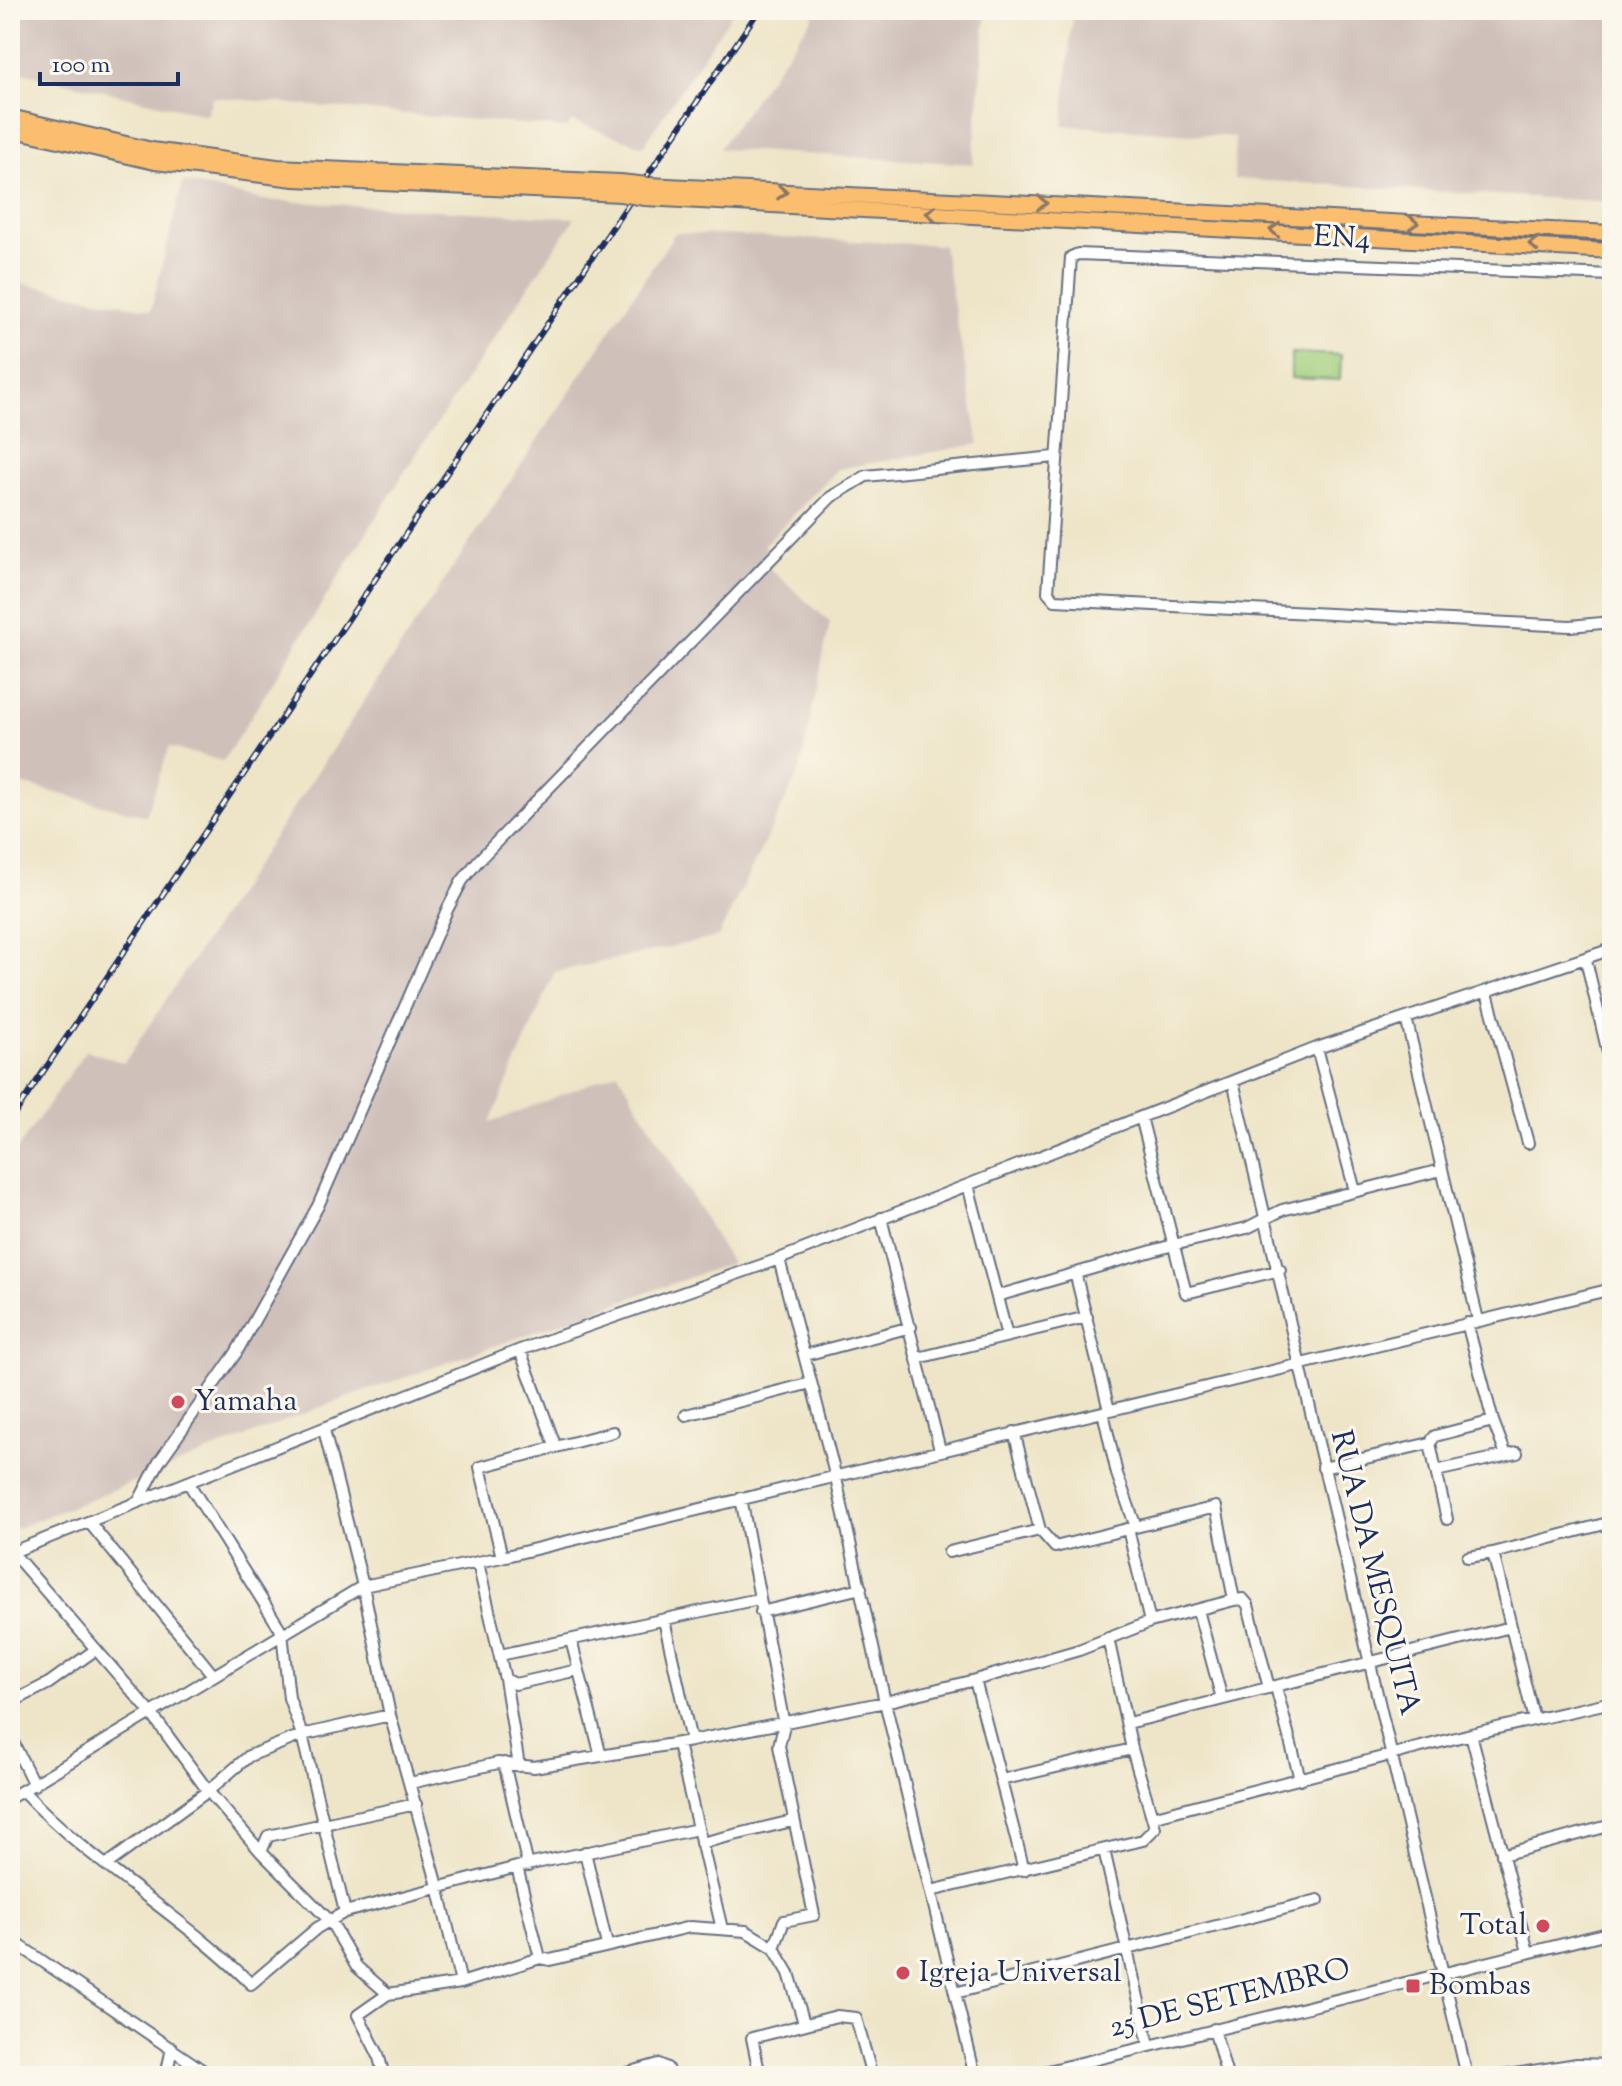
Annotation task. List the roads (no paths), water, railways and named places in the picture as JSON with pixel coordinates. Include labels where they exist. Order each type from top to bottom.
[{"type":"highway","points":[[10,117],[152,150],[235,163],[646,191],[1612,233]]},
{"type":"highway","points":[[10,129],[155,162],[294,179],[621,188]]},
{"type":"highway","points":[[646,191],[668,199],[1612,251]]},
{"type":"street","name":"EN4","points":[[1055,457],[1071,257],[1078,254],[1612,275]]},
{"type":"street","points":[[139,1501],[159,1462],[236,1353],[318,1206],[462,881],[831,497],[851,482],[866,476],[1055,457],[1048,592],[1055,600],[1570,626],[1612,622]]},
{"type":"street","points":[[388,1994],[356,1966],[331,1922],[261,1852],[208,1791],[151,1713],[11,1552],[520,1350],[779,1259],[1317,1048],[1612,949]]},
{"type":"street","points":[[1586,960],[1612,1070]]},
{"type":"street","points":[[1487,993],[1528,1143]]},
{"type":"street","points":[[1406,1018],[1493,1421],[1512,1454],[1436,1471]]},
{"type":"street","points":[[1317,1048],[1355,1191]]},
{"type":"street","name":"RUA DA MESQUITA","points":[[1233,1081],[1268,1217],[1323,1468],[1393,1753],[1467,2076]]},
{"type":"street","points":[[1141,1117],[1186,1293],[1280,1270]]},
{"type":"street","points":[[997,1296],[1076,1276],[1173,1245],[1247,1228],[1268,1217],[1355,1191],[1441,1170]]},
{"type":"street","points":[[968,1185],[1007,1336]]},
{"type":"street","points":[[881,1218],[940,1450]]},
{"type":"street","points":[[779,1259],[835,1474],[885,1702],[975,2076]]},
{"type":"street","points":[[1076,1276],[1150,1622]]},
{"type":"street","points":[[10,1798],[363,1586],[478,1563],[835,1474],[1612,1289]]},
{"type":"street","points":[[918,1358],[1087,1317]]},
{"type":"street","points":[[805,1355],[911,1327]]},
{"type":"street","points":[[520,1350],[555,1445]]},
{"type":"street","points":[[686,1415],[811,1383]]},
{"type":"street","points":[[1612,1416],[1612,1431]]},
{"type":"street","points":[[1323,1468],[1430,1443],[1435,1436],[1493,1421]]},
{"type":"street","points":[[324,1430],[363,1586],[390,1715],[438,1886],[461,1983]]},
{"type":"street","points":[[502,1557],[480,1467],[613,1432]]},
{"type":"street","points":[[1014,1432],[1040,1530],[1059,1549],[1216,1507],[1234,1600]]},
{"type":"street","points":[[1430,1443],[1447,1519]]},
{"type":"street","points":[[188,1482],[282,1632],[289,1698],[302,1735],[345,1912]]},
{"type":"street","points":[[741,1498],[784,1725],[779,1746],[792,1821],[815,1912],[784,1921],[774,1948]]},
{"type":"street","points":[[89,1522],[213,1675]]},
{"type":"street","points":[[1468,1557],[1612,1522]]},
{"type":"street","points":[[949,1552],[1040,1530]]},
{"type":"street","points":[[1493,1553],[1534,1720]]},
{"type":"street","points":[[478,1563],[505,1679],[519,1766]]},
{"type":"street","points":[[761,1612],[861,1588]]},
{"type":"street","points":[[500,1655],[758,1599]]},
{"type":"street","points":[[410,1783],[504,1763],[519,1766],[601,1756],[784,1725],[975,1680],[1150,1622],[1243,1599],[1248,1605],[1300,1779]]},
{"type":"street","points":[[1198,1610],[1222,1699]]},
{"type":"street","points":[[664,1620],[691,1741]]},
{"type":"street","points":[[1128,1723],[1511,1627]]},
{"type":"street","points":[[931,1891],[1151,1836],[1155,1828],[1132,1749],[1108,1638]]},
{"type":"street","points":[[571,1640],[601,1756]]},
{"type":"street","points":[[10,1703],[49,1683],[95,1650]]},
{"type":"street","points":[[505,1679],[515,1684],[578,1670]]},
{"type":"street","points":[[975,1680],[1024,1870]]},
{"type":"street","points":[[1152,1817],[1393,1753],[1612,1702]]},
{"type":"street","points":[[106,1865],[208,1791],[249,1756],[302,1735],[390,1715]]},
{"type":"street","points":[[1471,1734],[1528,1952]]},
{"type":"street","points":[[10,1736],[34,1785]]},
{"type":"street","points":[[678,1744],[722,1929]]},
{"type":"street","points":[[1001,1780],[1132,1749]]},
{"type":"street","points":[[504,1763],[540,1958]]},
{"type":"street","points":[[24,1792],[58,1828],[210,1943],[251,1984],[317,1928],[345,1912],[523,1866],[698,1829]]},
{"type":"street","points":[[261,1852],[268,1836],[416,1804]]},
{"type":"street","points":[[701,1843],[792,1821]]},
{"type":"street","points":[[1502,1855],[1612,1825]]},
{"type":"street","points":[[1104,1850],[1149,2045]]},
{"type":"street","points":[[585,1852],[607,1945]]},
{"type":"street","points":[[955,1993],[1318,1900]]},
{"type":"street","points":[[384,2076],[378,2054],[358,2015],[388,1994],[461,1983],[540,1958],[550,1960],[690,1927],[746,1931],[774,1948],[789,1973],[804,2023]]},
{"type":"street","name":"25 DE SETEMBRO","points":[[1028,2076],[1612,1932]]},
{"type":"street","points":[[10,1939],[211,2076]]},
{"type":"street","points":[[760,2076],[752,2038],[837,2016],[856,2018],[872,2076]]},
{"type":"street","points":[[1214,2029],[1227,2076]]},
{"type":"street","points":[[166,2076],[172,2048]]},
{"type":"street","points":[[617,2076],[659,2064],[667,2068],[669,2076]]},
{"type":"street","points":[[1502,2076],[1577,2064],[1607,2069]]},
{"type":"railway","points":[[10,1121],[759,10]]},
{"type":"place","name":"Yamaha","points":[[178,1402]]},
{"type":"place","name":"Total","points":[[1543,1926]]},
{"type":"place","name":"Igreja Universal","points":[[903,1973]]},
{"type":"place","name":"Bombas","points":[[1413,1986]]}]
